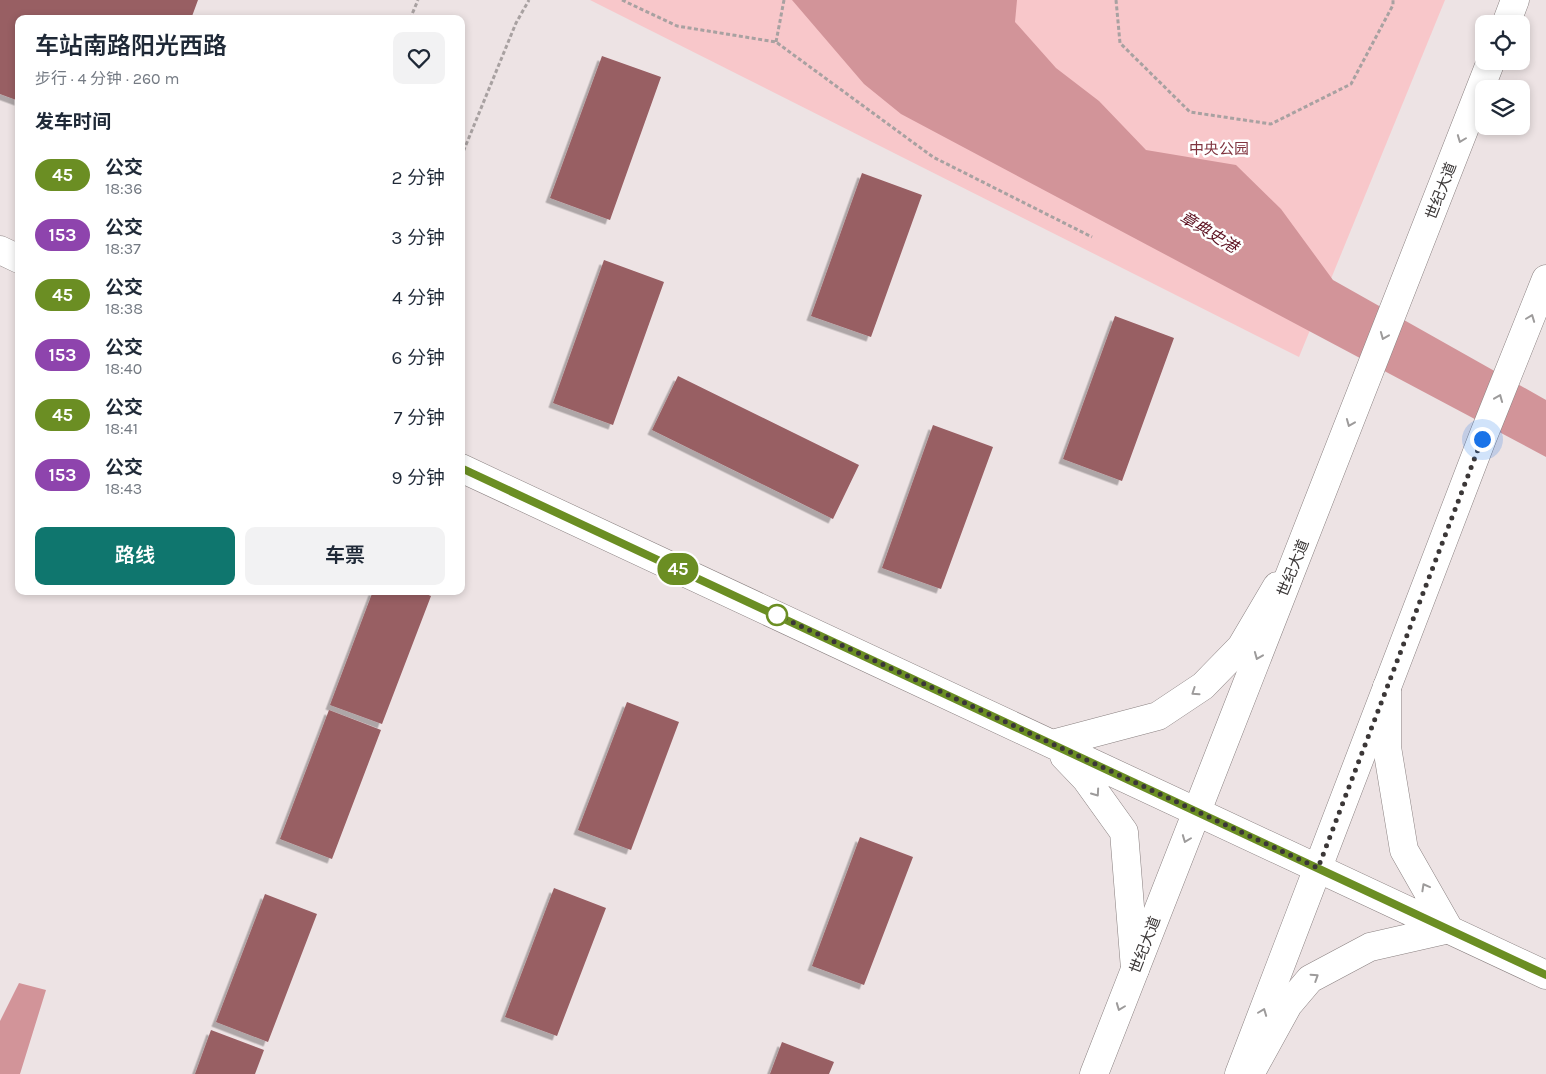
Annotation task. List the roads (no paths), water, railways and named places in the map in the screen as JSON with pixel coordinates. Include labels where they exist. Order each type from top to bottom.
[{"type":"street","points":[[1509,15],[1515,0]]},
{"type":"street","name":"世纪大道","points":[[1094,1074],[1401,295],[1488,70]]},
{"type":"street","points":[[0,250],[15,257]]},
{"type":"street","points":[[1239,1074],[1482,439],[1546,279]]},
{"type":"street","points":[[465,470],[1546,975]]},
{"type":"street","points":[[1052,744],[1158,716],[1203,686],[1241,646],[1304,540]]},
{"type":"street","points":[[1387,686],[1387,747],[1404,850],[1449,929]]},
{"type":"street","points":[[1052,744],[1086,778],[1124,832],[1135,969]]},
{"type":"street","points":[[1250,1074],[1288,1005],[1310,979],[1370,947],[1449,929]]},
{"type":"water","name":"章典史港","points":[[792,0],[1017,0],[1015,22],[1056,68],[1099,101],[1146,150],[1236,165],[1281,209],[1333,280],[1546,400],[1546,457],[901,114],[864,84]]},
{"type":"water","points":[[19,983],[46,990],[20,1074],[0,1074],[0,1021]]},
{"type":"park label","name":"中央公园","points":[[1219,149]]}]
